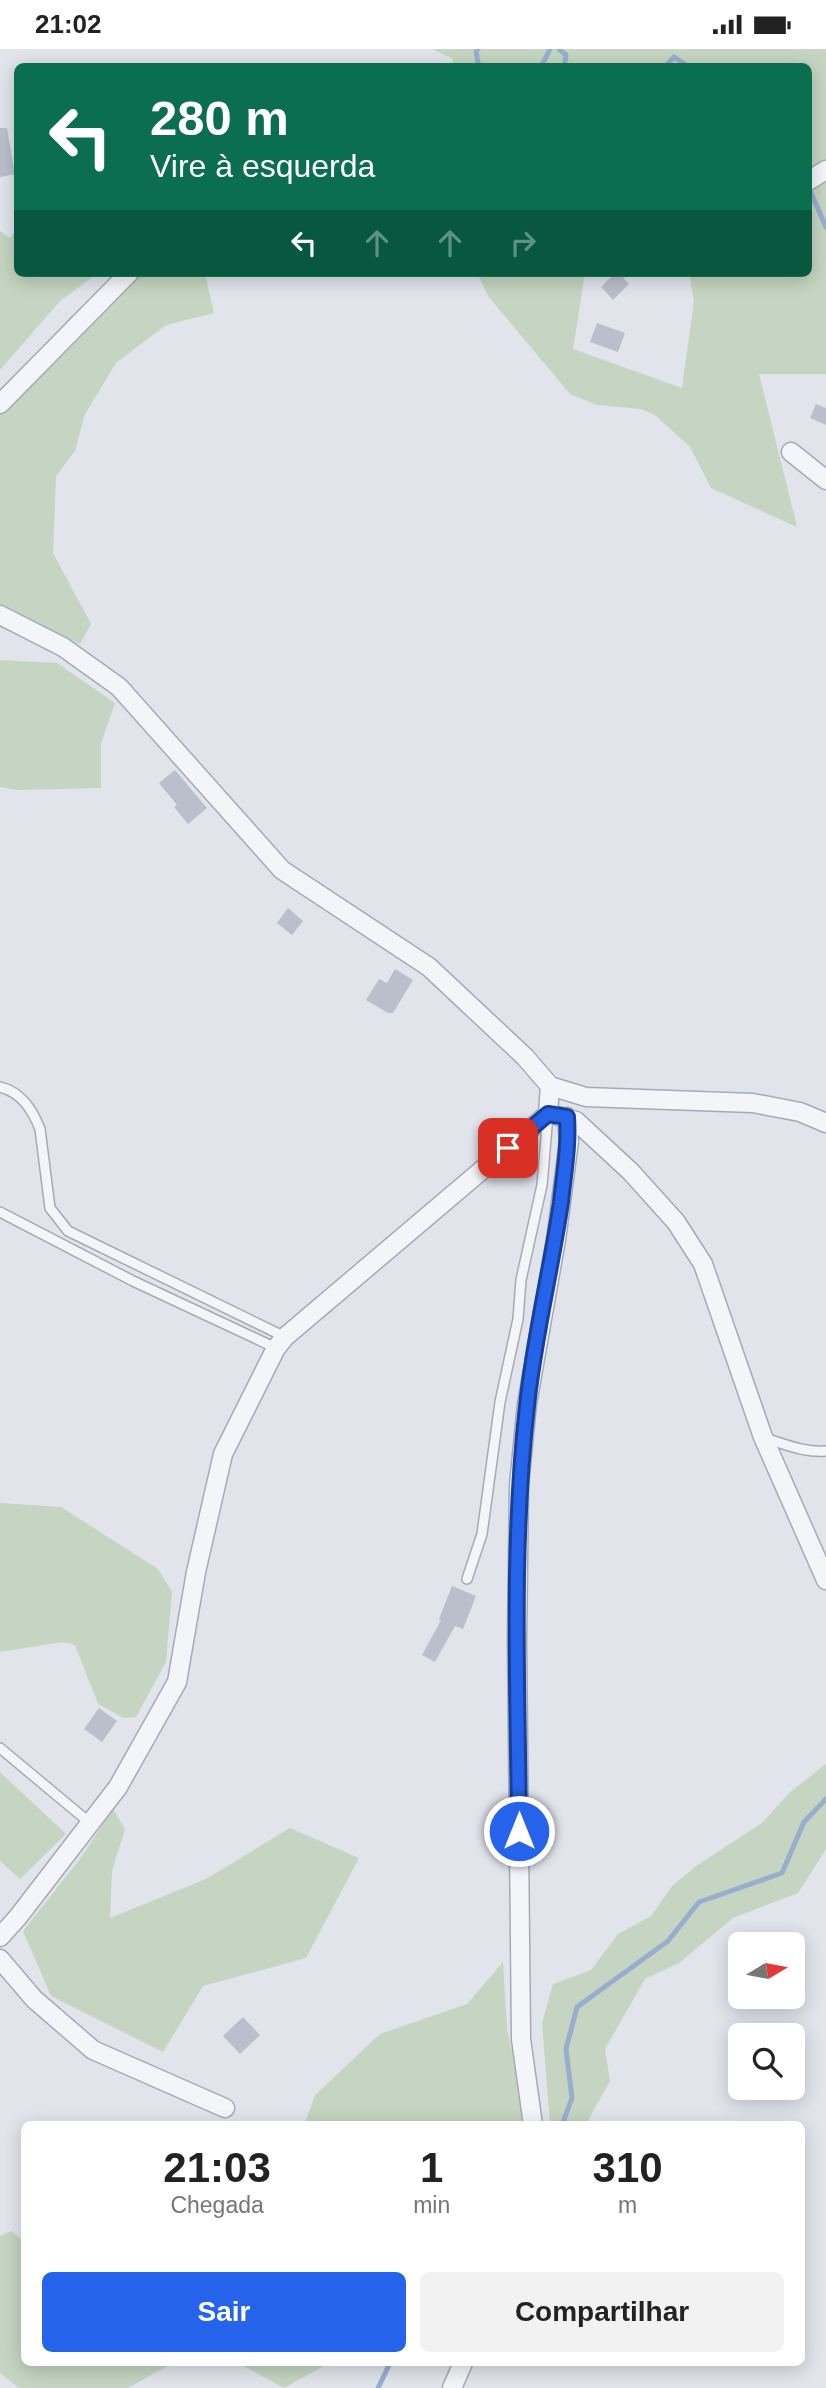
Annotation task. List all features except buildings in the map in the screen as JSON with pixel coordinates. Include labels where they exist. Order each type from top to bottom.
[{"type":"street","points":[[0,404],[125,277]]},
{"type":"street","points":[[791,452],[826,480]]},
{"type":"street","points":[[0,615],[63,647],[119,687],[282,870],[429,967],[525,1057],[550,1086],[586,1097],[753,1104],[800,1112],[826,1123]]},
{"type":"street","points":[[0,1937],[118,1787],[177,1682],[223,1454],[280,1343],[548,1114],[550,1086]]},
{"type":"street","points":[[548,1114],[576,1121],[631,1172],[676,1222],[703,1264],[762,1437],[826,1580]]},
{"type":"street","points":[[532,2121],[521,2039],[517,1656],[520,1485],[527,1404],[567,1153],[567,1117]]},
{"type":"street","points":[[0,1959],[34,1999],[93,2050],[225,2108]]},
{"type":"street","points":[[452,2388],[462,2366]]},
{"type":"lane","points":[[0,1087],[23,1098],[37,1121],[50,1208],[68,1231],[280,1343]]},
{"type":"lane","points":[[467,1579],[482,1534],[500,1402],[518,1319],[521,1280],[542,1185],[548,1114]]},
{"type":"lane","points":[[0,1212],[133,1280],[280,1343]]},
{"type":"lane","points":[[762,1437],[798,1449],[826,1451]]},
{"type":"lane","points":[[0,1748],[90,1823]]},
{"type":"green space","points":[[432,49],[826,49],[826,374],[759,374],[797,527],[711,488],[690,447],[655,415],[641,409],[597,405],[570,394],[488,296],[479,277],[584,277],[573,349],[682,388],[694,302],[690,277],[812,277],[812,63],[452,63],[453,59]]},
{"type":"green space","points":[[0,231],[10,238],[14,233],[14,277],[93,277],[60,301],[0,370]]},
{"type":"green space","points":[[132,277],[206,277],[214,313],[166,325],[116,363],[85,414],[75,451],[56,476],[53,553],[91,624],[80,644],[0,607],[0,403],[70,317]]},
{"type":"green space","points":[[0,660],[57,663],[115,703],[101,743],[101,788],[17,790],[0,787]]},
{"type":"green space","points":[[0,1503],[61,1507],[158,1569],[172,1592],[166,1662],[136,1717],[124,1718],[98,1704],[75,1645],[62,1642],[0,1652]]},
{"type":"green space","points":[[826,1764],[826,1849],[798,1893],[733,1918],[679,1963],[645,1979],[605,2049],[610,2081],[588,2121],[550,2121],[542,2023],[553,1984],[591,1970],[618,1934],[651,1916],[672,1886],[696,1866],[762,1823],[789,1793]]},
{"type":"green space","points":[[0,1772],[66,1834],[20,1879],[0,1861]]},
{"type":"green space","points":[[113,1809],[125,1829],[112,1871],[110,1918],[206,1879],[290,1828],[359,1858],[306,1958],[203,1986],[163,2052],[51,1996],[23,1931],[82,1856]]},
{"type":"green space","points":[[503,1962],[507,2028],[526,2121],[305,2121],[315,2095],[380,2034],[467,2004]]},
{"type":"green space","points":[[11,2231],[21,2239],[21,2366],[168,2366],[128,2388],[19,2388],[0,2373],[0,2236]]},
{"type":"green space","points":[[244,2366],[324,2366],[284,2388]]},
{"type":"waterway","points":[[478,49],[478,63]]},
{"type":"waterway","points":[[543,63],[550,49]]},
{"type":"waterway","points":[[559,49],[566,55],[565,63]]},
{"type":"waterway","points":[[669,63],[674,57],[683,63]]},
{"type":"waterway","points":[[812,195],[826,227]]},
{"type":"waterway","points":[[563,2121],[572,2098],[566,2049],[577,2007],[668,1941],[699,1902],[782,1873],[804,1822],[826,1799]]},
{"type":"waterway","points":[[378,2388],[389,2366]]},
{"type":"route","points":[[508,1148],[548,1114],[567,1117],[569,1141],[527,1404],[520,1485],[517,1642],[519,1831]]}]
